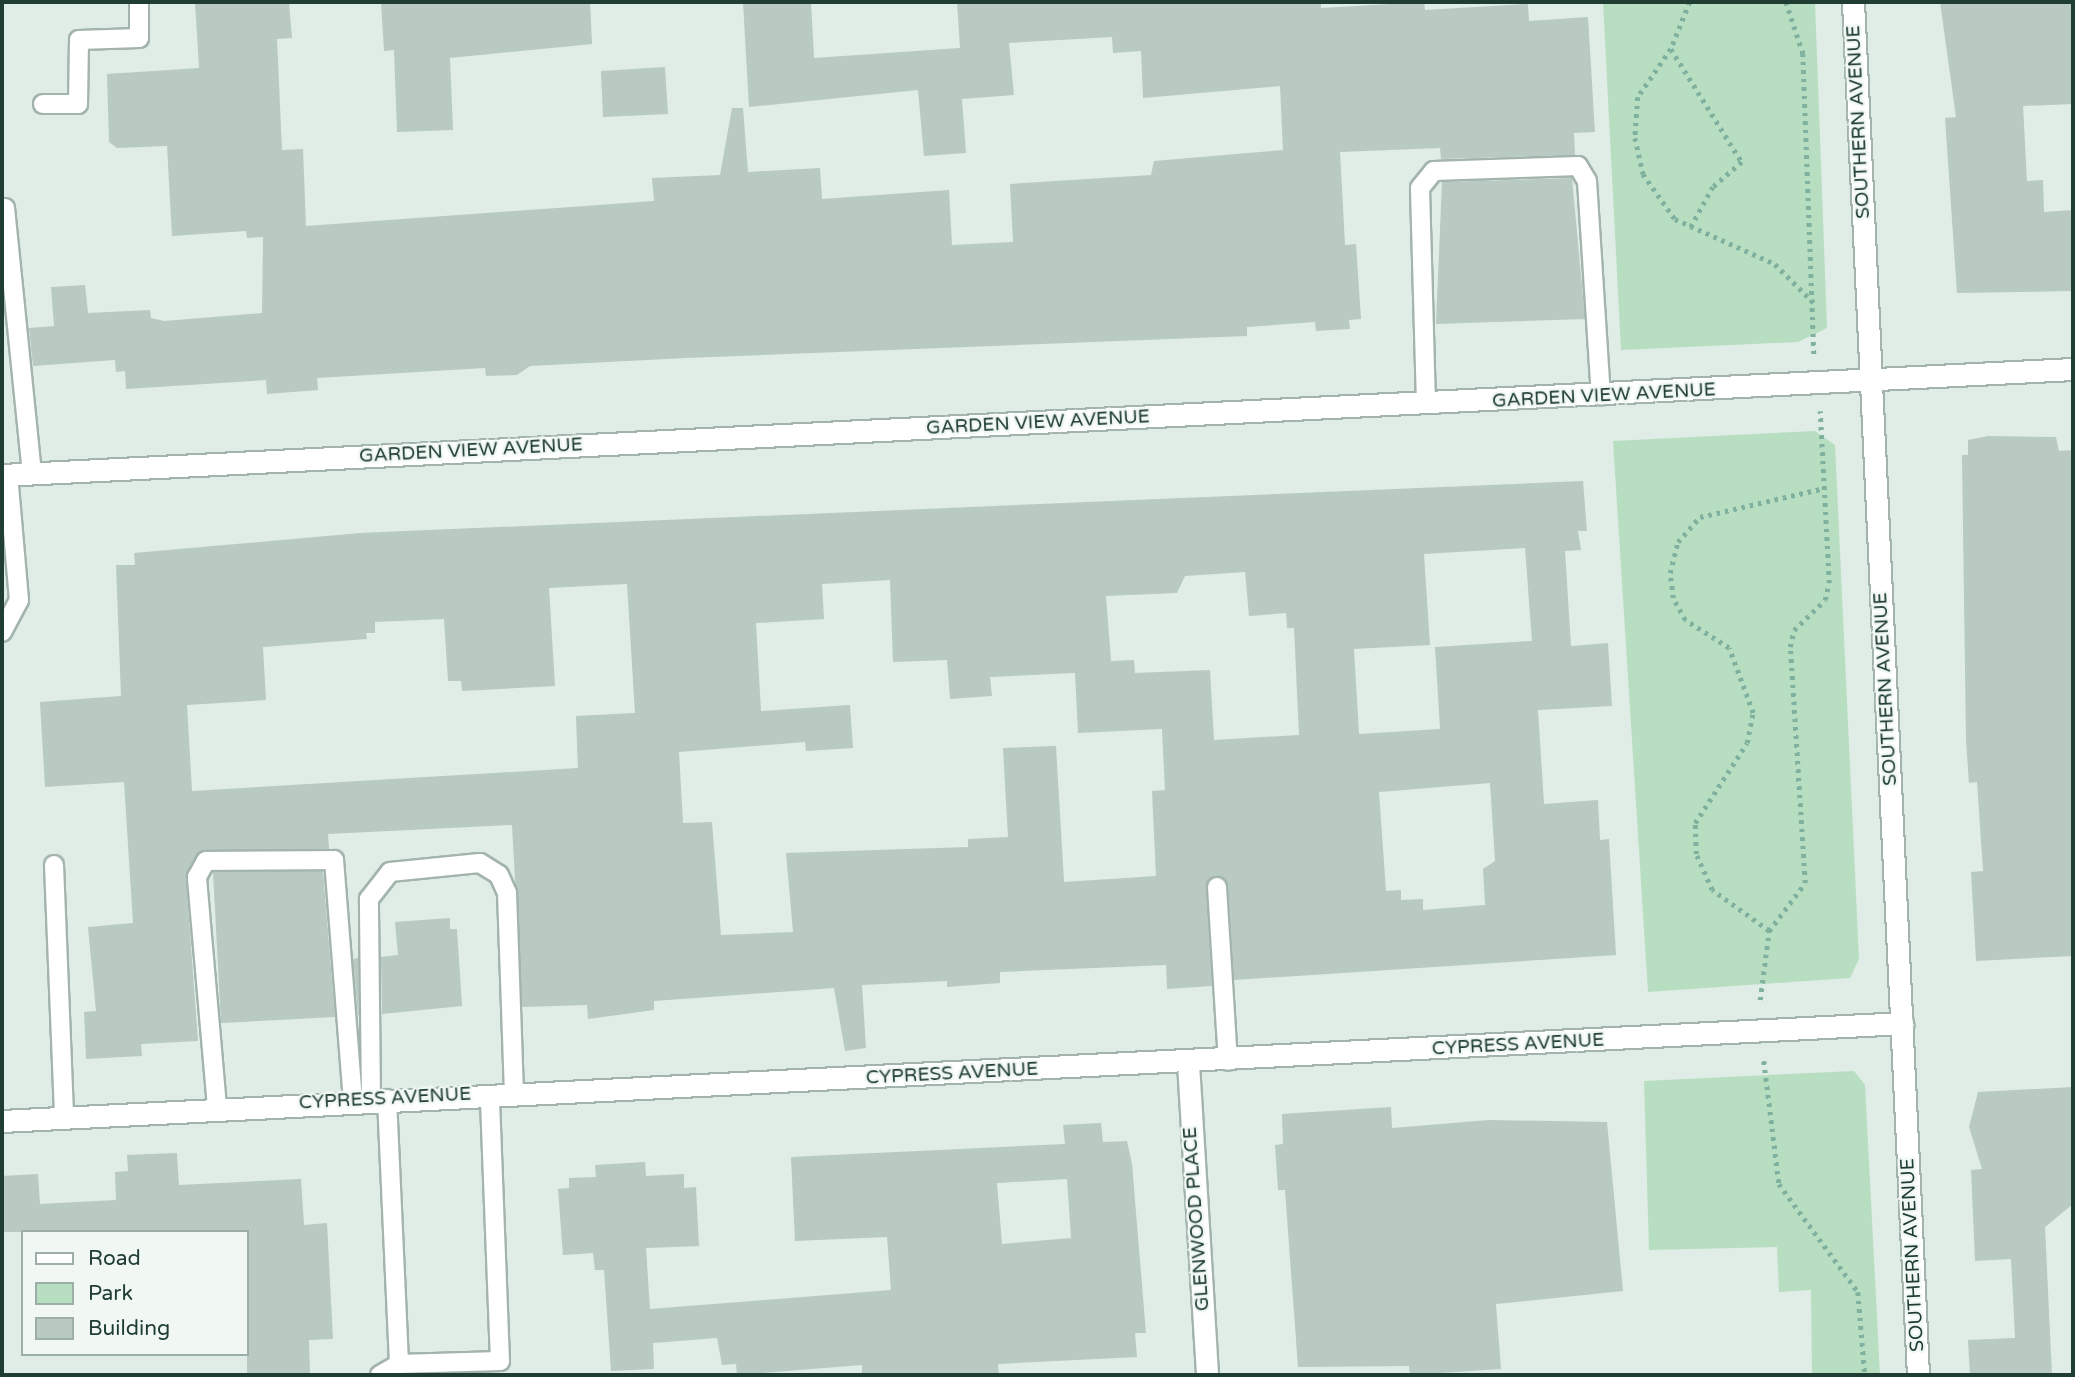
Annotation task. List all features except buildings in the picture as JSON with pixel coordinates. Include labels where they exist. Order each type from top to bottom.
[{"type":"street","name":"SOUTHERN AVENUE","points":[[1853,2],[1919,1375]]},
{"type":"street","name":"GARDEN VIEW AVENUE","points":[[5,475],[1871,383],[2073,369]]},
{"type":"street","name":"CYPRESS AVENUE","points":[[2,1121],[64,1114],[1188,1063],[1902,1023]]},
{"type":"street","name":"GLENWOOD PLACE","points":[[1188,1063],[1207,1375]]},
{"type":"lane","points":[[43,104],[78,104],[79,40],[139,38],[139,2]]},
{"type":"lane","points":[[1426,404],[1420,188],[1434,171],[1578,166],[1587,181],[1601,396]]},
{"type":"lane","points":[[5,208],[32,472]]},
{"type":"lane","points":[[2,632],[19,600],[5,475]]},
{"type":"lane","points":[[217,1107],[197,877],[206,861],[334,860],[370,1100],[399,1364]]},
{"type":"lane","points":[[370,1100],[369,900],[390,872],[480,863],[499,875],[507,892],[514,1094]]},
{"type":"lane","points":[[54,865],[64,1114]]},
{"type":"lane","points":[[1217,887],[1228,1061]]},
{"type":"lane","points":[[380,1375],[399,1364],[500,1361],[489,1095]]},
{"type":"path","points":[[1690,2],[1671,49],[1638,97],[1637,156],[1658,201],[1690,229],[1775,264],[1814,303]]},
{"type":"path","points":[[1786,2],[1803,53],[1814,348]]},
{"type":"path","points":[[1671,49],[1742,162],[1713,187],[1690,229]]},
{"type":"path","points":[[1760,1007],[1769,932],[1805,883],[1790,647],[1794,630],[1825,600],[1829,583],[1823,430]]},
{"type":"path","points":[[1769,932],[1712,890],[1696,854],[1695,823],[1747,743],[1753,713],[1729,648],[1685,620],[1673,598],[1670,573],[1678,542],[1700,517],[1825,488]]},
{"type":"path","points":[[1764,1060],[1779,1184],[1787,1204],[1857,1292],[1865,1375]]},
{"type":"green space","points":[[1603,2],[1815,2],[1827,328],[1798,342],[1621,350]]},
{"type":"green space","points":[[1815,431],[1835,445],[1859,959],[1850,978],[1648,992],[1613,441]]},
{"type":"green space","points":[[1854,1071],[1865,1085],[1880,1375],[1812,1375],[1811,1290],[1779,1292],[1777,1247],[1649,1250],[1644,1081]]}]
